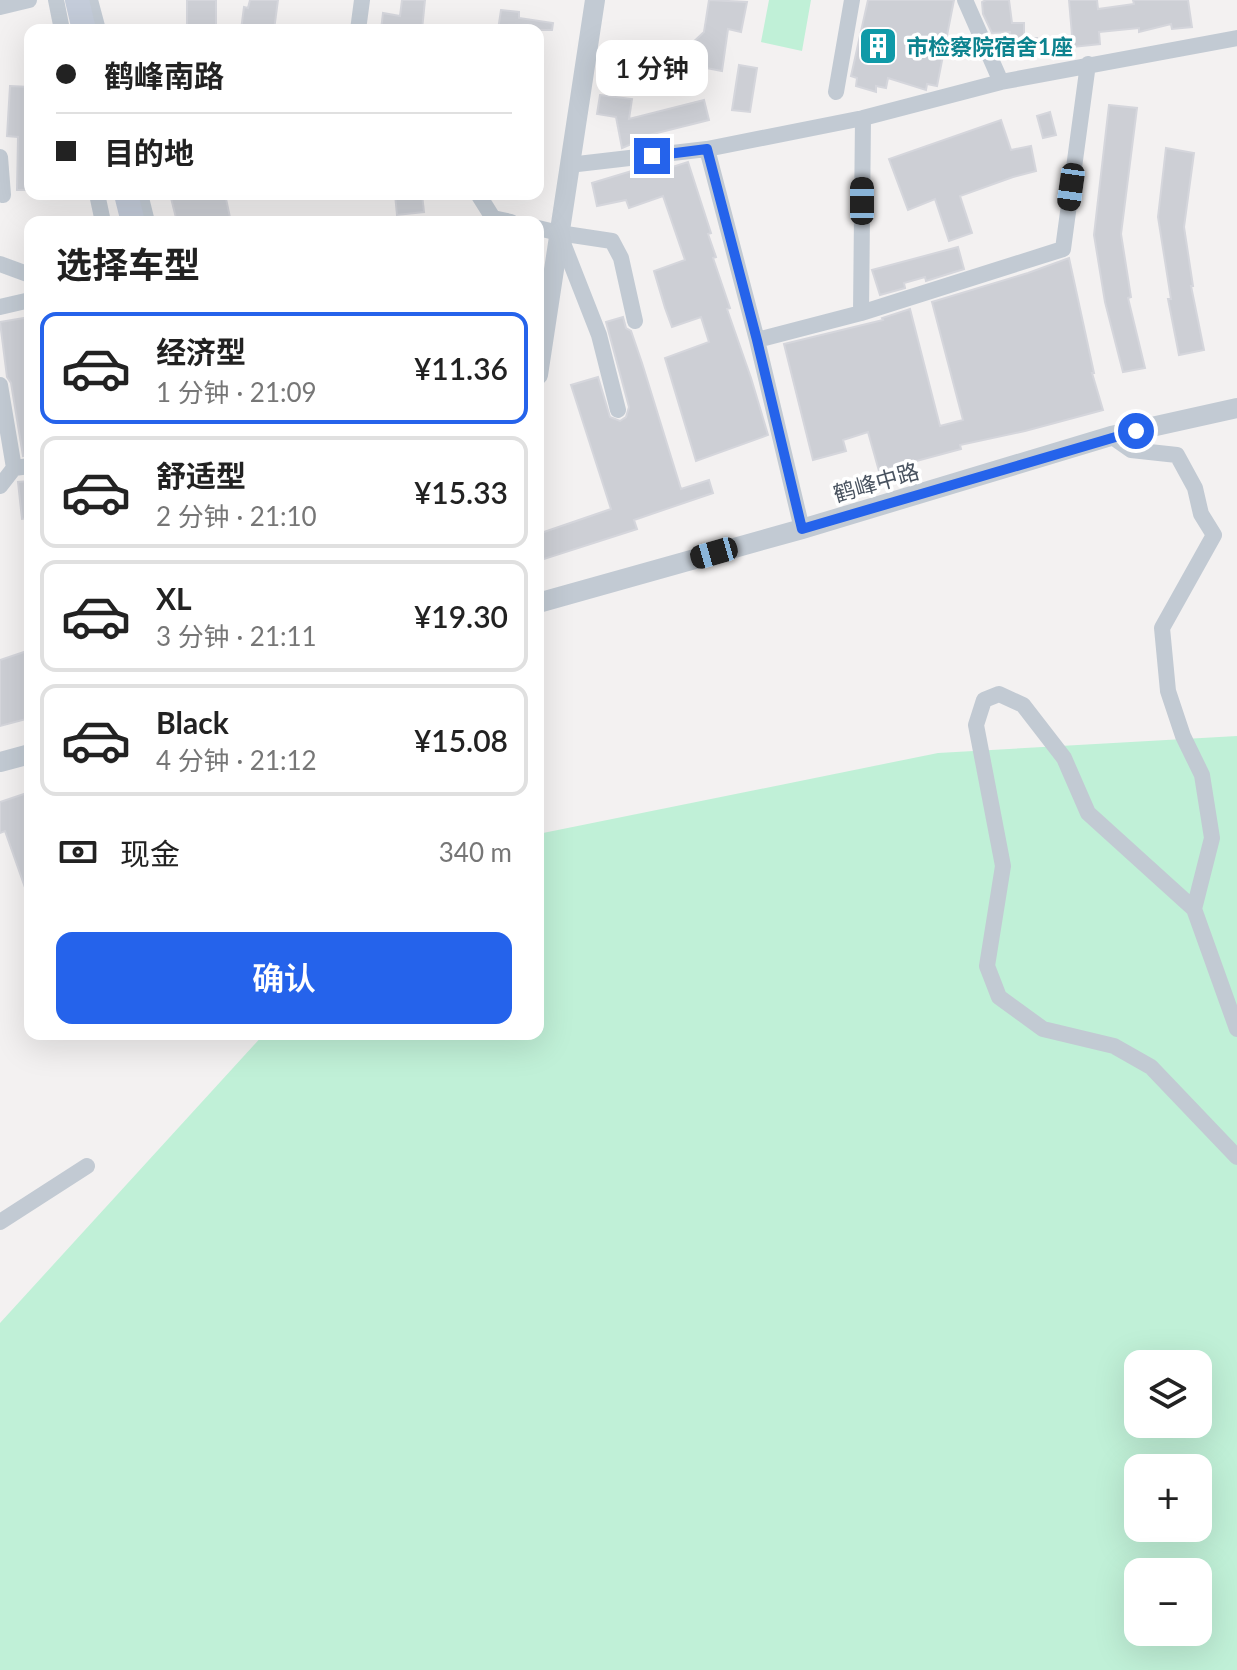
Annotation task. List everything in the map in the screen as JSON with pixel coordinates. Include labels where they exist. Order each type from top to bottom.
[{"type":"main road","points":[[77,0],[83,24]]},
{"type":"street","points":[[0,7],[29,0]]},
{"type":"street","points":[[56,0],[61,24]]},
{"type":"street","points":[[90,0],[96,24]]},
{"type":"street","points":[[359,24],[362,0]]},
{"type":"street","points":[[544,334],[595,0]]},
{"type":"street","points":[[836,92],[852,0]]},
{"type":"street","points":[[965,0],[1001,82]]},
{"type":"street","points":[[569,165],[707,149],[863,118],[1001,82],[1237,38]]},
{"type":"street","points":[[757,340],[861,313],[1063,249],[1088,64]]},
{"type":"street","points":[[861,313],[863,118]]},
{"type":"street","points":[[707,149],[802,529]]},
{"type":"street","points":[[0,157],[3,195]]},
{"type":"street","points":[[544,229],[612,241],[621,258],[635,321]]},
{"type":"street","points":[[559,233],[599,335],[618,410]]},
{"type":"street","points":[[0,264],[24,273]]},
{"type":"street","points":[[0,307],[24,301]]},
{"type":"street","points":[[0,385],[22,467],[0,486]]},
{"type":"street","name":"鹤峰中路","points":[[544,601],[802,529],[1111,436],[1237,408]]},
{"type":"street","points":[[1111,436],[1131,450],[1177,455],[1195,488],[1201,514],[1214,535],[1162,628],[1168,691],[1183,736],[1202,775],[1212,838],[1194,909]]},
{"type":"street","points":[[1237,1029],[1194,909],[1088,813],[1064,758],[1023,705],[999,694],[984,700],[976,725],[1003,866],[987,966],[999,997],[1043,1029],[1114,1046],[1151,1067],[1237,1157]]},
{"type":"street","points":[[0,762],[24,756]]},
{"type":"street","points":[[0,1222],[87,1166]]},
{"type":"green space","points":[[769,0],[811,0],[802,51],[761,42]]},
{"type":"green space","points":[[1237,736],[1237,1670],[0,1670],[0,1323],[259,1040],[544,1040],[544,833],[938,753]]},
{"type":"building","points":[[187,0],[216,0],[216,24],[187,24]]},
{"type":"building","points":[[250,0],[278,0],[275,24],[242,24],[244,7],[248,8]]},
{"type":"building","points":[[402,0],[425,0],[423,24],[382,24],[383,13],[400,16]]},
{"type":"building","points":[[709,0],[747,2],[741,32],[728,29],[722,71],[696,66],[688,73],[676,58],[704,32]]},
{"type":"building","points":[[868,0],[954,0],[937,86],[927,84],[926,90],[888,78],[886,88],[876,86],[876,92],[856,86],[857,78],[851,76]]},
{"type":"building","points":[[1009,0],[1012,23],[1024,23],[1024,38],[1037,38],[1037,50],[1010,51],[1010,32],[992,33],[983,14],[982,2]]},
{"type":"building","points":[[1069,0],[1097,0],[1098,9],[1134,4],[1133,0],[1188,0],[1192,27],[1172,29],[1171,24],[1139,32],[1139,28],[1099,32],[1100,44],[1073,47]]},
{"type":"building","points":[[501,10],[519,12],[519,18],[553,23],[552,30],[544,30],[544,24],[499,24]]},
{"type":"building","points":[[739,65],[757,68],[750,112],[732,110]]},
{"type":"building","points":[[10,86],[24,87],[24,190],[17,190],[18,137],[7,136]]},
{"type":"building","points":[[600,95],[632,99],[629,119],[704,100],[709,120],[633,139],[634,143],[622,148],[616,117],[597,114]]},
{"type":"building","points":[[1109,105],[1137,108],[1121,234],[1131,297],[1128,298],[1145,368],[1123,372],[1105,302],[1094,235]]},
{"type":"building","points":[[1050,112],[1056,135],[1043,138],[1037,116]]},
{"type":"building","points":[[1001,120],[1011,150],[1031,146],[1036,171],[960,196],[972,233],[949,241],[935,199],[908,210],[889,159]]},
{"type":"building","points":[[1166,148],[1194,153],[1184,227],[1191,286],[1204,350],[1179,355],[1168,299],[1171,299],[1158,217]]},
{"type":"building","points":[[688,162],[711,233],[708,234],[716,257],[713,258],[730,308],[727,309],[768,435],[696,461],[665,358],[709,342],[701,317],[672,327],[665,308],[654,271],[685,260],[663,196],[629,208],[626,200],[597,206],[592,183],[635,170],[662,165],[663,170]]},
{"type":"building","points":[[172,200],[226,200],[230,216],[176,216]]},
{"type":"building","points":[[396,200],[423,200],[424,212],[397,215]]},
{"type":"building","points":[[958,247],[964,269],[926,281],[925,277],[904,283],[905,288],[880,295],[872,270]]},
{"type":"building","points":[[1069,258],[1092,373],[1103,410],[960,445],[961,449],[879,471],[868,432],[843,440],[846,451],[813,460],[784,344],[883,320],[910,309],[940,426],[963,420],[932,302]]},
{"type":"building","points":[[623,317],[626,328],[631,331],[681,489],[709,480],[713,493],[634,520],[637,529],[544,559],[544,532],[611,509],[571,385],[598,377],[610,417],[620,421],[626,417],[629,407],[606,322]]},
{"type":"building","points":[[24,318],[24,456],[11,383],[7,377],[0,322]]},
{"type":"building","points":[[18,482],[24,482],[24,519],[22,519]]},
{"type":"building","points":[[24,652],[24,720],[0,726],[0,660]]},
{"type":"building","points":[[24,794],[24,885],[5,831],[0,833],[0,802]]},
{"type":"place","name":"市检察院宿舍1座","points":[[878,46]]},
{"type":"route","points":[[652,156],[707,149],[802,529],[1136,431]]}]
